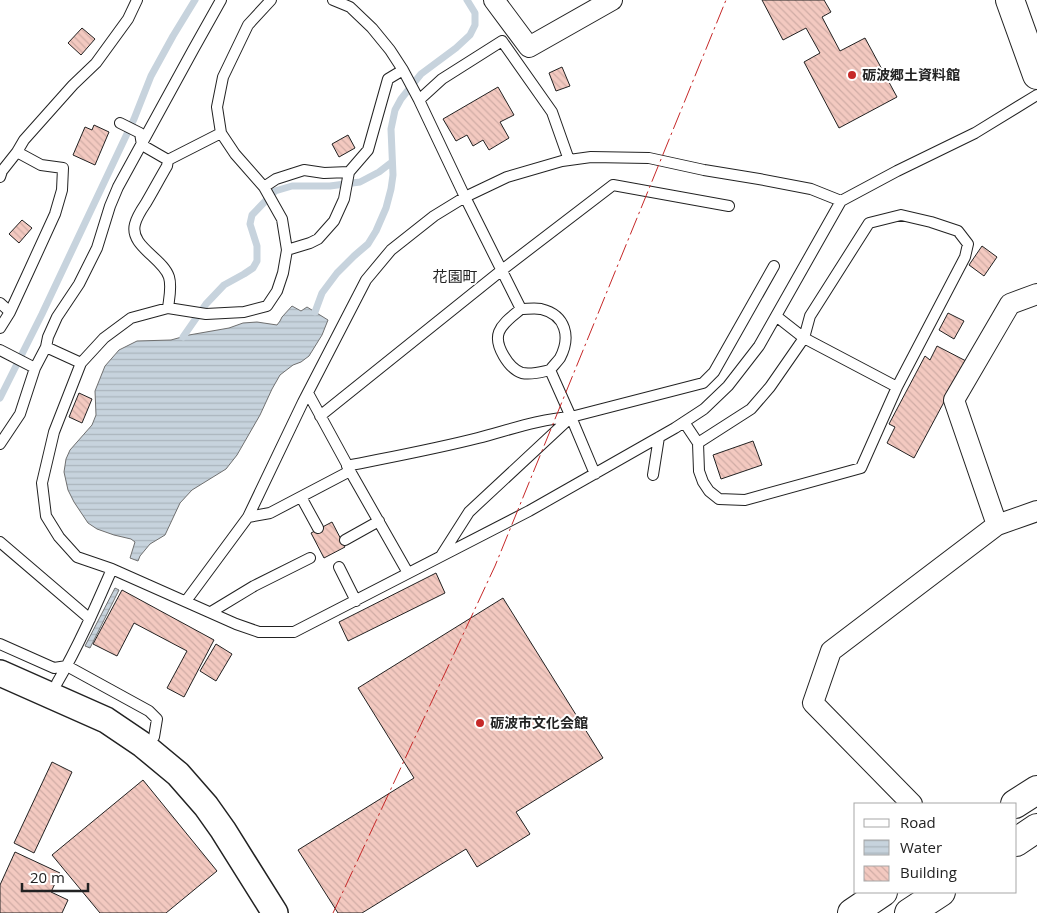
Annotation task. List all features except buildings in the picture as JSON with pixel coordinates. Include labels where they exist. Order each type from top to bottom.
[{"type":"highway","points":[[1010,0],[1037,75]]},
{"type":"highway","points":[[1017,803],[1037,790]]},
{"type":"highway","points":[[1017,841],[1037,828]]},
{"type":"highway","points":[[852,913],[882,893]]},
{"type":"highway","points":[[909,913],[939,893]]},
{"type":"street","points":[[494,0],[529,47],[612,0]]},
{"type":"street","points":[[997,526],[954,400],[1010,304],[1037,294]]},
{"type":"street","points":[[911,803],[813,703],[831,651],[997,526],[1037,511]]},
{"type":"street","points":[[0,674],[106,720],[143,745],[178,774],[206,806],[223,830],[275,913]]},
{"type":"lane","points":[[0,177],[2,171],[24,140],[73,85],[96,63],[128,19],[137,0]]},
{"type":"lane","points":[[0,444],[20,414],[35,368],[57,317],[79,284],[97,248],[118,187],[222,0]]},
{"type":"lane","points":[[271,0],[248,25],[223,77],[218,107],[221,133],[235,154],[264,187],[282,219],[287,250],[283,273],[277,291],[267,306],[244,312],[206,314],[168,308],[131,318],[104,338],[81,363],[54,432],[42,484],[46,516],[59,537],[77,556],[259,632],[294,632],[356,601],[529,511],[659,437],[704,409],[728,386],[759,346],[841,201],[975,133],[1037,95]]},
{"type":"lane","points":[[333,0],[350,7],[372,28],[403,70],[521,309]]},
{"type":"lane","points":[[419,100],[442,79],[502,41],[552,112],[569,160]]},
{"type":"lane","points":[[287,250],[318,239],[334,221],[344,199],[349,172],[368,150],[388,79],[403,70]]},
{"type":"lane","points":[[120,123],[140,133],[142,145]]},
{"type":"lane","points":[[168,160],[221,133]]},
{"type":"lane","points":[[142,145],[168,160]]},
{"type":"lane","points":[[0,328],[10,312],[55,214],[62,190],[63,168],[41,165],[17,152]]},
{"type":"lane","points":[[186,601],[248,517],[308,393],[366,280],[391,250],[434,216],[465,197],[507,177],[569,160],[591,157],[649,158],[811,189],[841,201]]},
{"type":"lane","points":[[168,160],[167,166],[135,224],[135,234],[138,241],[163,267],[169,278],[168,308]]},
{"type":"lane","points":[[264,187],[276,179],[304,170],[324,173],[349,172]]},
{"type":"lane","points":[[320,416],[502,270],[613,185],[729,206]]},
{"type":"lane","points":[[684,422],[698,443],[699,471],[703,482],[709,491],[719,499],[744,500],[861,468],[897,386],[965,257],[968,244],[958,231],[901,215],[869,223],[810,316],[804,338],[770,387],[751,409],[698,443]]},
{"type":"lane","points":[[248,517],[270,514],[349,468],[534,423],[571,417],[703,383],[714,372],[774,266]]},
{"type":"lane","points":[[0,303],[10,312]]},
{"type":"lane","points":[[521,309],[539,309],[551,313],[564,327],[565,343],[559,359],[550,370],[534,374],[521,373],[510,365],[499,347],[498,332],[521,309]]},
{"type":"lane","points":[[776,316],[804,338],[897,386]]},
{"type":"lane","points":[[46,346],[81,363]]},
{"type":"lane","points":[[0,350],[35,368]]},
{"type":"lane","points":[[550,370],[595,474]]},
{"type":"lane","points":[[308,393],[408,573]]},
{"type":"lane","points":[[440,557],[469,512],[571,417]]},
{"type":"lane","points":[[652,475],[659,437]]},
{"type":"lane","points":[[301,497],[318,528]]},
{"type":"lane","points":[[345,540],[378,521]]},
{"type":"lane","points":[[0,542],[90,619]]},
{"type":"lane","points":[[211,612],[254,586],[310,558]]},
{"type":"lane","points":[[339,567],[356,601]]},
{"type":"lane","points":[[57,684],[90,619],[112,569]]},
{"type":"lane","points":[[0,644],[54,668],[67,666],[149,711],[157,719],[154,737]]},
{"type":"water","points":[[292,306],[301,311],[307,307],[328,320],[322,335],[309,356],[280,375],[260,415],[237,455],[226,469],[192,490],[180,503],[165,535],[150,544],[138,561],[130,558],[135,542],[131,539],[97,529],[88,523],[68,490],[64,472],[70,450],[92,425],[96,415],[95,391],[105,366],[119,350],[137,341],[171,340],[229,328],[243,323],[257,322],[277,325]]},
{"type":"water","points":[[115,588],[119,590],[90,648],[85,646]]},
{"type":"waterway","points":[[0,398],[134,119],[151,76],[195,0]]},
{"type":"waterway","points":[[315,312],[322,293],[337,273],[368,244],[376,231],[386,208],[391,189],[393,175],[391,129],[395,110],[401,99],[421,74],[470,35],[475,25],[475,13],[467,0]]},
{"type":"waterway","points":[[183,337],[206,304],[224,285],[253,268],[257,261],[257,246],[250,224],[252,215],[275,191],[292,186],[330,186],[360,182],[379,172],[392,162]]},
{"type":"power","points":[[333,913],[495,566],[726,0]]},
{"type":"place","name":"砺波郷土資料館","points":[[852,75]]},
{"type":"place","name":"砺波市文化会館","points":[[480,723]]},
{"type":"district","name":"花園町","points":[[455,277]]}]
